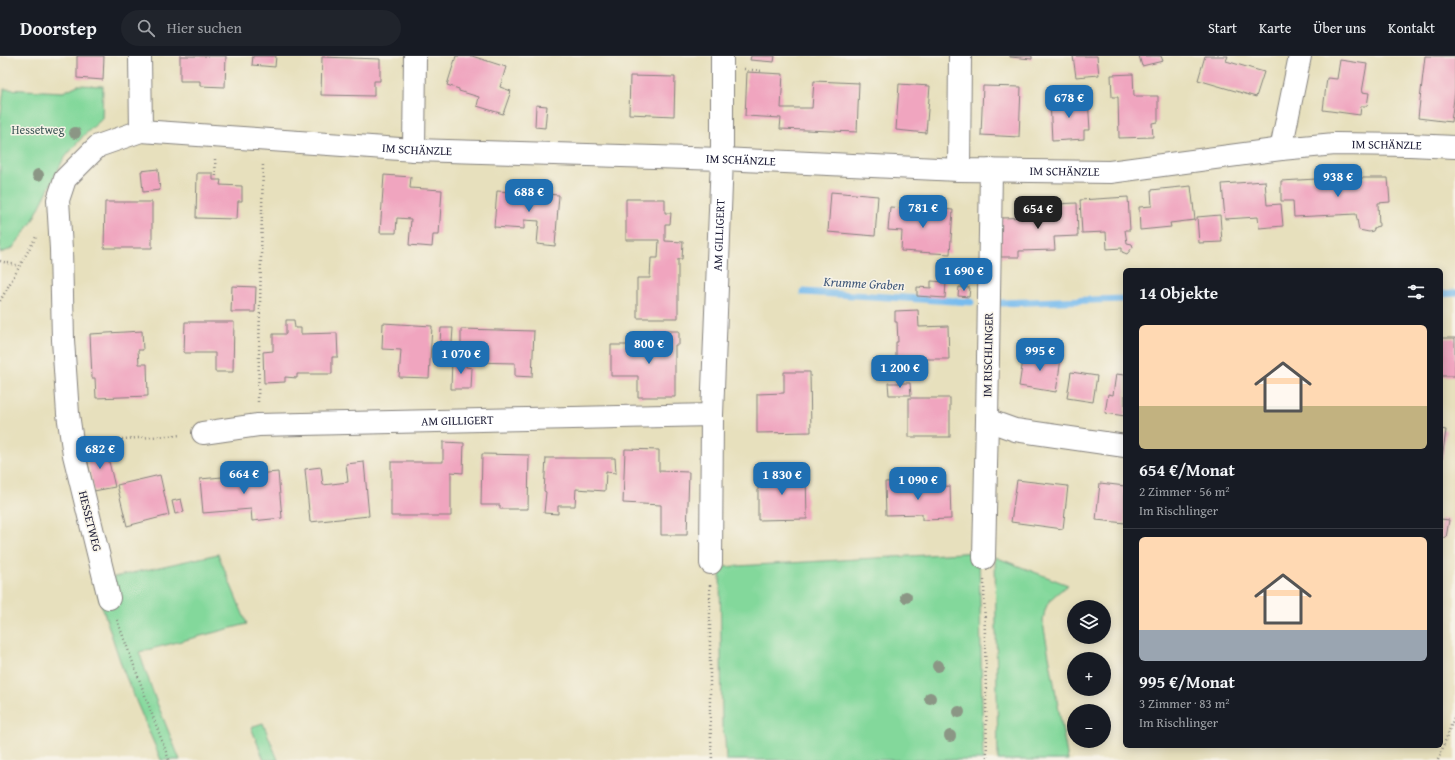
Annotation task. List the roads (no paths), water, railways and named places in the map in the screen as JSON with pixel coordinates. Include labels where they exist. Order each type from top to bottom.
[{"type":"street","points":[[140,56],[141,131]]},
{"type":"street","points":[[414,150],[415,56]]},
{"type":"street","name":"AM GILLIGERT","points":[[710,563],[712,414],[722,159],[722,56]]},
{"type":"street","points":[[959,170],[960,56]]},
{"type":"street","points":[[1281,149],[1300,56]]},
{"type":"street","name":"IM SCHÄNZLE","points":[[58,200],[65,179],[98,146],[141,131],[414,150],[722,159],[959,170],[1110,172],[1281,149],[1335,144],[1410,145],[1455,148]]},
{"type":"street","name":"IM RISCHLINGER","points":[[984,558],[992,170]]},
{"type":"street","name":"HESSETWEG","points":[[58,200],[68,414],[72,443],[109,598]]},
{"type":"street","name":"AM GILLIGERT","points":[[203,433],[258,425],[712,414]]},
{"type":"street","points":[[987,420],[1015,430],[1123,446]]},
{"type":"waterway","name":"Krumme Graben","points":[[803,292],[971,302]]},
{"type":"waterway","name":"Krumme Graben","points":[[1443,294],[1455,293]]},
{"type":"waterway","name":"Krumme Graben","points":[[1001,303],[1123,299]]},
{"type":"park label","name":"Hessetweg","points":[[38,130]]}]
